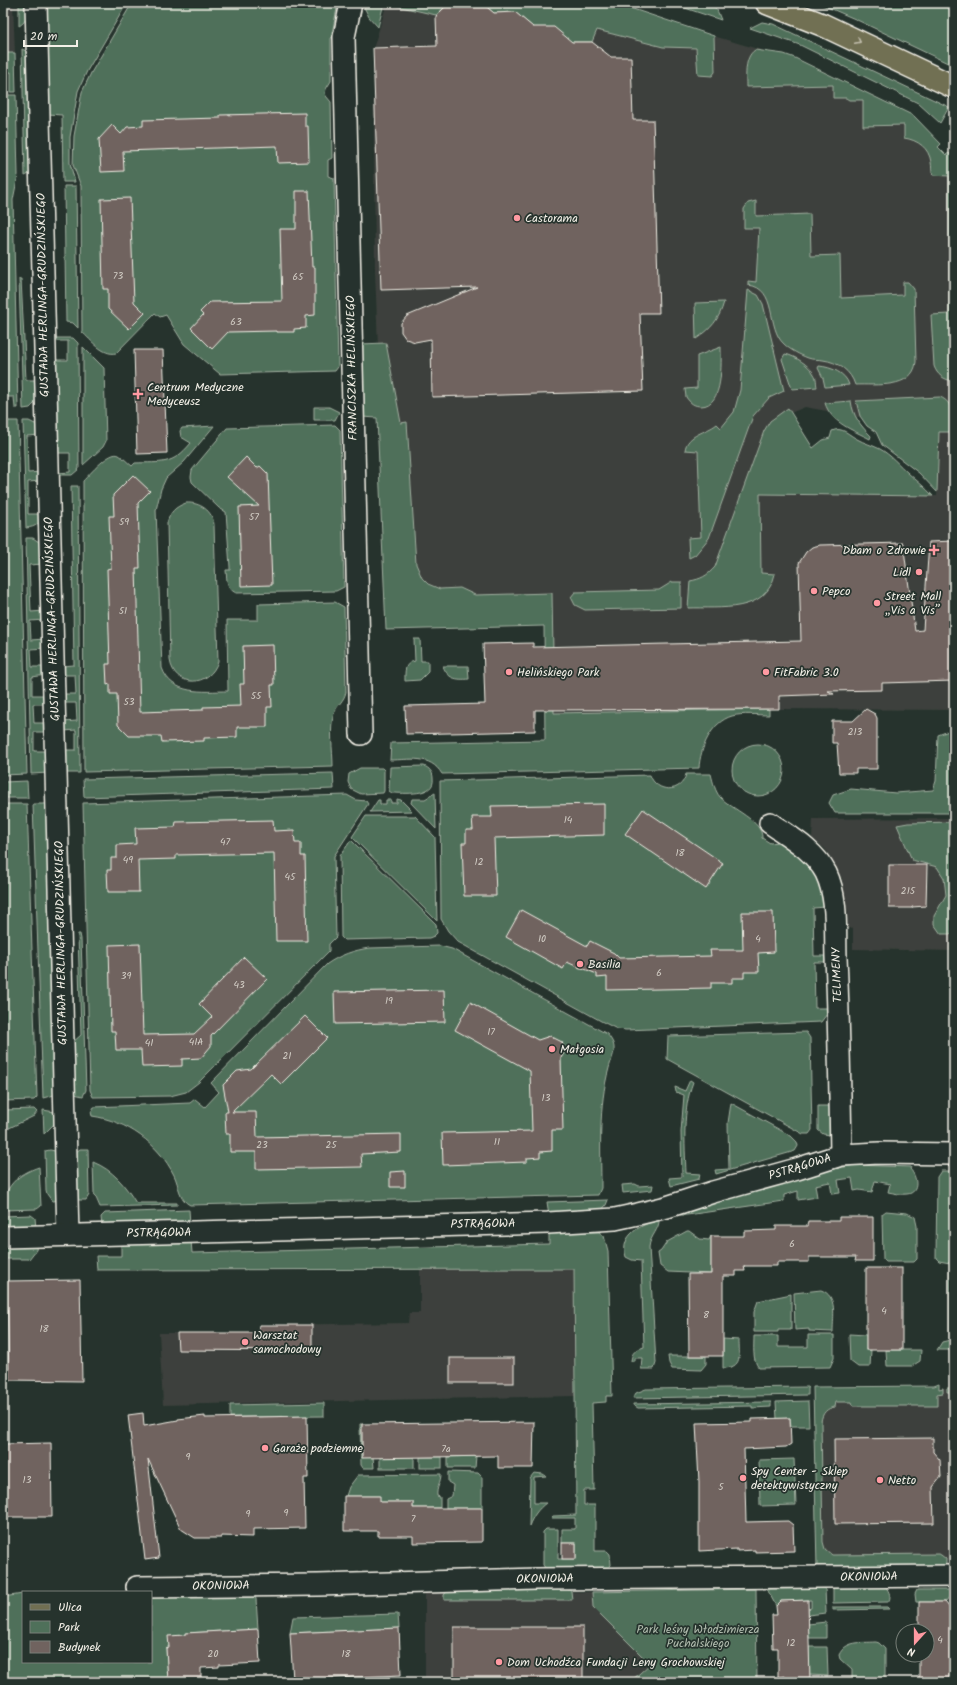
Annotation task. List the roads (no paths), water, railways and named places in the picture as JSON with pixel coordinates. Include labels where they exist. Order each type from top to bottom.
[{"type":"main road","points":[[767,3],[823,25],[954,87]]},
{"type":"street","name":"GUSTAWA HERLINGA-GRUDZIŃSKIEGO","points":[[36,3],[68,1235]]},
{"type":"street","name":"FRANCISZKA HELIŃSKIEGO","points":[[351,3],[344,37],[361,734]]},
{"type":"street","name":"TELIMENY","points":[[770,823],[802,845],[816,859],[826,874],[832,892],[838,1006],[841,1155]]},
{"type":"street","name":"PSTRĄGOWA","points":[[3,1237],[548,1223],[615,1219],[667,1207],[713,1192],[797,1169],[841,1155],[879,1153],[954,1154]]},
{"type":"street","name":"OKONIOWA","points":[[137,1587],[318,1585],[536,1579],[954,1576]]},
{"type":"place","name":"Castorama","points":[[517,218]]},
{"type":"place","name":"Centrum Medyczne Medyceusz","points":[[138,394]]},
{"type":"place","name":"Dbam o Zdrowie","points":[[934,550]]},
{"type":"place","name":"Lidl","points":[[919,572]]},
{"type":"place","name":"Pepco","points":[[814,591]]},
{"type":"place","name":"Street Mall „Vis a Vis”","points":[[877,603]]},
{"type":"place","name":"Helińskiego Park","points":[[509,672]]},
{"type":"place","name":"FitFabric 3.0","points":[[766,672]]},
{"type":"place","name":"Basilia","points":[[580,964]]},
{"type":"place","name":"Małgosia","points":[[552,1049]]},
{"type":"place","name":"Warsztat samochodowy","points":[[245,1342]]},
{"type":"place","name":"Garaże podziemne","points":[[265,1448]]},
{"type":"place","name":"Spy Center - Sklep detektywistyczny","points":[[743,1478]]},
{"type":"place","name":"Netto","points":[[880,1480]]},
{"type":"place","name":"Dom Uchodźca Fundacji Leny Grochowskiej","points":[[499,1662]]},
{"type":"park label","name":"Park leśny Włodzimierza Puchalskiego","points":[[698,1636]]}]
